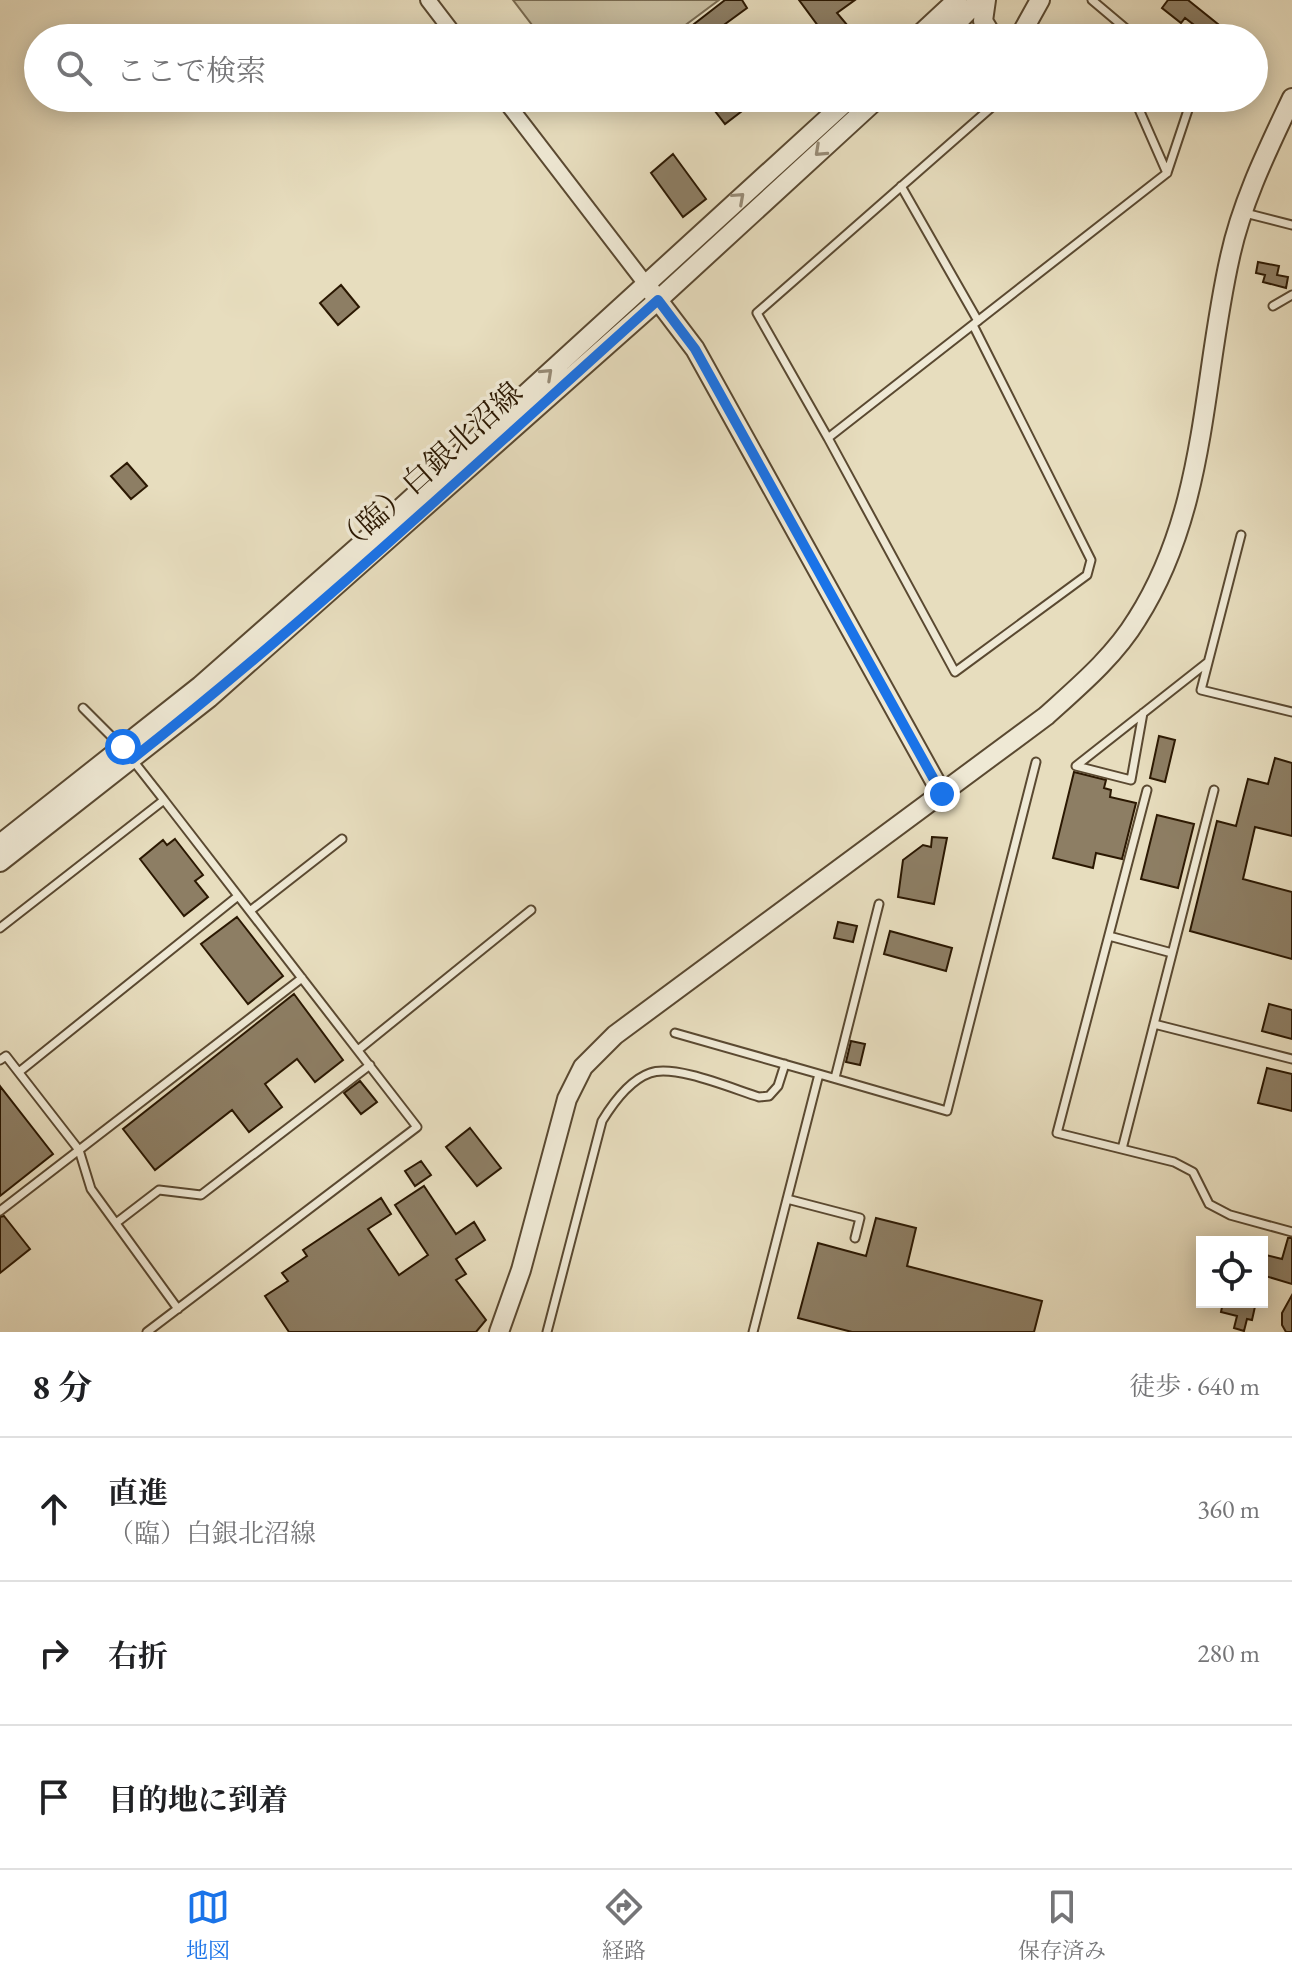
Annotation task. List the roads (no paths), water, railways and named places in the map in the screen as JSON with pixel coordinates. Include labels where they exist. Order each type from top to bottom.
[{"type":"street","points":[[428,0],[446,24]]},
{"type":"street","points":[[931,24],[957,0]]},
{"type":"street","points":[[956,24],[979,0]]},
{"type":"street","points":[[985,24],[983,21],[986,0]]},
{"type":"street","points":[[1027,24],[1040,0]]},
{"type":"street","points":[[499,1332],[521,1270],[567,1099],[583,1067],[615,1035],[1046,716],[1094,672],[1136,621],[1164,570],[1185,518],[1198,461],[1230,256],[1243,212],[1292,98]]},
{"type":"street","points":[[514,112],[695,349],[942,794]]},
{"type":"street","name":"（臨）白銀北沼線","points":[[0,862],[368,538],[834,112]]},
{"type":"street","name":"（臨）白銀北沼線","points":[[0,844],[209,698],[658,300],[863,112]]},
{"type":"lane","points":[[1092,0],[1120,24]]},
{"type":"lane","points":[[901,186],[975,323],[1091,560],[1087,575],[955,672],[757,313],[901,186],[986,112]]},
{"type":"lane","points":[[1140,112],[1167,173]]},
{"type":"lane","points":[[828,438],[1167,173],[1187,112]]},
{"type":"lane","points":[[1243,212],[1292,225]]},
{"type":"lane","points":[[1273,306],[1292,295]]},
{"type":"lane","points":[[1241,535],[1201,690],[1292,712]]},
{"type":"lane","points":[[1143,713],[1131,780],[1076,766],[1098,748],[1208,662]]},
{"type":"lane","points":[[83,708],[127,753],[417,1127],[147,1332]]},
{"type":"lane","points":[[675,1033],[947,1111],[1036,762]]},
{"type":"lane","points":[[1147,790],[1057,1133],[1174,1162],[1193,1172],[1209,1204],[1230,1215],[1292,1232]]},
{"type":"lane","points":[[1122,1149],[1214,790]]},
{"type":"lane","points":[[0,928],[164,800]]},
{"type":"lane","points":[[250,911],[342,839]]},
{"type":"lane","points":[[19,1072],[238,896]]},
{"type":"lane","points":[[835,1078],[879,904]]},
{"type":"lane","points":[[358,1050],[531,910]]},
{"type":"lane","points":[[1109,936],[1172,953]]},
{"type":"lane","points":[[0,1211],[302,978]]},
{"type":"lane","points":[[1154,1024],[1292,1059]]},
{"type":"lane","points":[[0,1060],[6,1056],[79,1150],[91,1189],[178,1309]]},
{"type":"lane","points":[[547,1332],[602,1121],[610,1108],[634,1082],[651,1072],[673,1071],[759,1097],[769,1096],[778,1086],[785,1064]]},
{"type":"lane","points":[[116,1223],[159,1190],[201,1195],[370,1065]]},
{"type":"lane","points":[[753,1332],[819,1074]]},
{"type":"lane","points":[[787,1199],[860,1218],[855,1238]]}]
